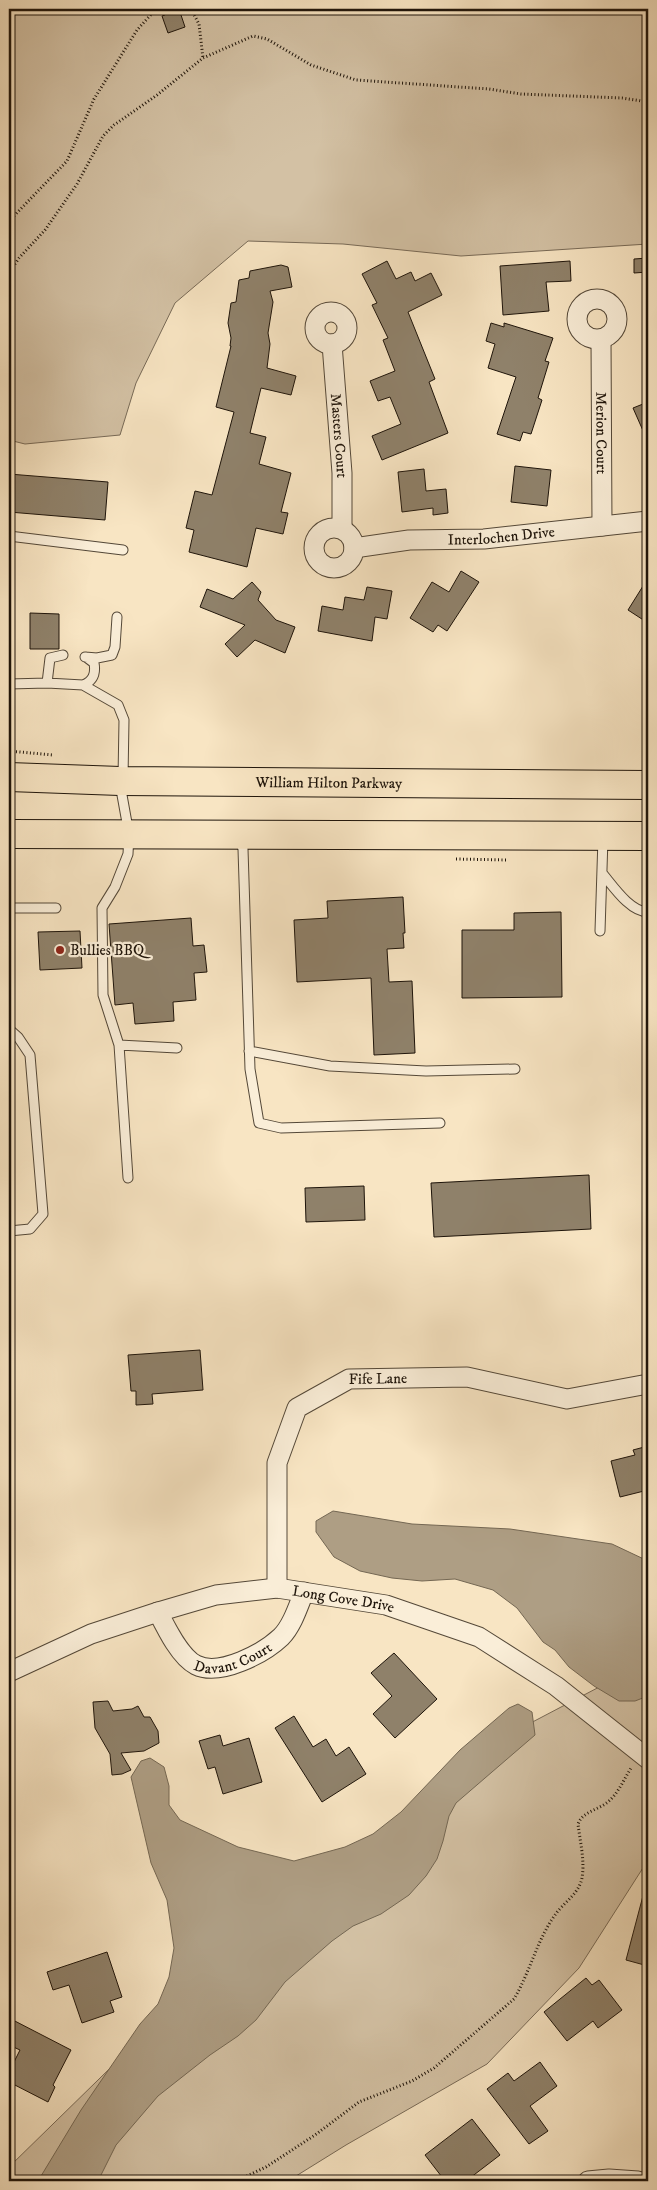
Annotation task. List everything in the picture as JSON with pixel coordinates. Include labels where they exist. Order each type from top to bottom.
[{"type":"highway","name":"William Hilton Parkway","points":[[9,778],[122,781],[648,785]]},
{"type":"highway","points":[[9,834],[648,836]]},
{"type":"street","name":"Merion Court","points":[[601,339],[602,526]]},
{"type":"street","name":"Masters Court","points":[[332,344],[342,473],[342,529]]},
{"type":"street","name":"Interlochen Drive","points":[[354,548],[410,540],[484,539],[648,521]]},
{"type":"street","points":[[334,528],[342,529],[348,534],[354,548],[353,556],[342,567],[334,568],[319,562],[313,548],[320,533],[334,528]]},
{"type":"street","name":"Fife Lane","points":[[277,1588],[277,1463],[297,1408],[349,1379],[467,1377],[567,1399],[648,1384]]},
{"type":"street","name":"Long Cove Drive","points":[[9,1672],[91,1634],[158,1612],[216,1595],[277,1588],[386,1605],[479,1636],[556,1686],[644,1756]]},
{"type":"street","name":"Davant Court","points":[[158,1612],[170,1636],[185,1656],[196,1665],[212,1668],[237,1664],[282,1636],[293,1618],[304,1592]]},
{"type":"street","points":[[588,2181],[609,2179],[638,2181]]},
{"type":"lane","points":[[9,536],[123,550]]},
{"type":"lane","points":[[9,684],[47,683],[83,685],[90,682],[95,671],[94,663],[86,657],[97,658],[112,655],[115,647],[117,617]]},
{"type":"lane","points":[[47,683],[50,658],[62,655]]},
{"type":"lane","points":[[83,685],[118,706],[124,720],[122,781],[128,834],[128,854],[115,887],[102,908],[103,995],[118,1046],[128,1178]]},
{"type":"lane","points":[[238,835],[243,849],[250,1069],[259,1123],[281,1128],[440,1124]]},
{"type":"lane","points":[[600,931],[603,836]]},
{"type":"lane","points":[[602,873],[641,912],[648,912]]},
{"type":"lane","points":[[9,908],[56,908]]},
{"type":"lane","points":[[9,1029],[30,1055],[43,1214],[30,1230],[9,1232]]},
{"type":"lane","points":[[118,1046],[177,1048]]},
{"type":"lane","points":[[249,1052],[330,1066],[426,1071],[515,1069]]},
{"type":"path","points":[[9,221],[67,161],[94,99],[137,30],[156,9]]},
{"type":"path","points":[[191,9],[199,24],[203,58]]},
{"type":"path","points":[[494,9],[508,9]]},
{"type":"path","points":[[9,273],[19,258],[45,230],[77,184],[103,136],[114,125],[203,58],[253,36],[260,36],[311,65],[356,80],[489,89],[521,94],[622,98],[648,102]]},
{"type":"path","points":[[230,2181],[245,2177],[266,2167],[315,2135],[359,2102],[412,2081],[434,2068],[514,1999],[555,1915],[574,1894],[582,1880],[583,1868],[578,1824],[580,1818],[607,1803],[644,1756]]},
{"type":"shaded area","points":[[9,9],[648,9],[648,244],[461,256],[343,244],[248,241],[175,303],[136,383],[120,435],[25,444],[9,440]]},
{"type":"shaded area","points":[[333,1511],[412,1524],[510,1529],[612,1544],[648,1561],[648,1696],[635,1701],[619,1701],[594,1686],[569,1667],[555,1650],[543,1642],[517,1608],[493,1590],[455,1579],[422,1581],[392,1578],[360,1571],[334,1557],[316,1532],[316,1521]]},
{"type":"shaded area","points":[[648,1659],[648,1860],[579,1968],[487,2064],[346,2145],[288,2181],[9,2181],[9,2167],[232,1949],[502,1738],[624,1674]]},
{"type":"shaded area","points":[[518,1704],[532,1712],[535,1735],[456,1803],[449,1816],[437,1859],[426,1876],[409,1895],[381,1914],[353,1926],[332,1941],[285,1982],[256,2020],[238,2036],[210,2055],[158,2096],[116,2145],[98,2181],[38,2181],[81,2110],[140,2024],[158,2004],[169,1977],[174,1948],[167,1900],[151,1863],[131,1777],[141,1761],[150,1758],[164,1767],[169,1786],[169,1805],[180,1820],[238,1847],[294,1861],[345,1847],[373,1834],[401,1812],[460,1750],[509,1708]]},
{"type":"building","points":[[179,9],[185,27],[168,33],[162,16],[165,15],[164,11]]},
{"type":"building","points":[[648,258],[648,272],[634,273],[634,259]]},
{"type":"building","points":[[387,261],[396,279],[411,272],[415,281],[431,273],[442,295],[408,312],[435,379],[429,382],[448,433],[382,460],[372,436],[401,424],[390,397],[378,401],[370,381],[395,371],[383,340],[388,338],[372,305],[377,303],[362,274]]},
{"type":"building","points":[[570,261],[571,281],[546,282],[549,311],[503,315],[500,266]]},
{"type":"building","points":[[281,265],[288,267],[292,287],[270,291],[273,302],[268,333],[270,344],[267,368],[296,376],[291,395],[261,388],[250,433],[266,437],[259,464],[291,473],[281,512],[288,513],[283,534],[256,528],[247,567],[189,552],[194,530],[186,528],[195,491],[212,495],[234,412],[216,407],[231,346],[228,323],[231,303],[236,302],[239,280],[249,278],[250,271]]},
{"type":"building","points":[[491,323],[504,327],[504,323],[553,338],[545,361],[549,362],[538,398],[542,400],[531,434],[523,432],[520,441],[497,434],[516,377],[488,368],[495,344],[486,341]]},
{"type":"building","points":[[648,402],[648,442],[633,408]]},
{"type":"building","points":[[515,466],[551,470],[547,506],[511,502]]},
{"type":"building","points":[[424,469],[426,491],[446,489],[448,513],[433,515],[433,508],[402,512],[398,472]]},
{"type":"building","points":[[9,474],[108,482],[105,520],[9,512]]},
{"type":"building","points":[[461,571],[479,582],[447,631],[438,625],[433,632],[410,618],[432,582],[449,592]]},
{"type":"building","points":[[648,578],[648,623],[628,610]]},
{"type":"building","points":[[252,582],[261,592],[258,600],[276,620],[295,627],[285,653],[255,640],[237,657],[225,644],[245,625],[200,607],[207,589],[233,599]]},
{"type":"building","points":[[367,587],[392,591],[387,619],[375,617],[372,641],[318,631],[322,606],[343,610],[345,597],[364,600]]},
{"type":"building","points":[[30,613],[59,614],[59,649],[30,649]]},
{"type":"building","points":[[403,897],[404,948],[387,949],[389,982],[412,981],[415,1053],[374,1055],[371,978],[297,982],[294,920],[328,918],[327,901]]},
{"type":"building","points":[[561,912],[562,997],[462,998],[462,930],[514,930],[514,913]]},
{"type":"building","points":[[191,918],[193,946],[204,945],[207,972],[194,973],[196,1000],[173,1002],[174,1021],[135,1024],[133,1003],[115,1005],[109,924]]},
{"type":"building","name":"Bullies BBQ","points":[[80,931],[82,968],[40,970],[38,932]]},
{"type":"building","points":[[589,1175],[591,1229],[434,1237],[431,1183]]},
{"type":"building","points":[[364,1186],[365,1220],[306,1222],[305,1188]]},
{"type":"building","points":[[200,1350],[203,1390],[152,1394],[153,1404],[136,1405],[136,1391],[131,1391],[128,1355]]},
{"type":"building","points":[[648,1446],[648,1490],[620,1497],[611,1461],[635,1455],[633,1450]]},
{"type":"building","points":[[394,1653],[437,1699],[395,1738],[373,1714],[392,1696],[371,1673]]},
{"type":"building","points":[[108,1701],[113,1711],[132,1709],[138,1706],[144,1717],[150,1717],[158,1731],[159,1743],[144,1751],[121,1753],[131,1770],[122,1774],[112,1775],[110,1754],[95,1728],[93,1702]]},
{"type":"building","points":[[294,1716],[313,1747],[326,1739],[336,1756],[349,1747],[366,1774],[322,1802],[275,1728]]},
{"type":"building","points":[[220,1735],[223,1746],[249,1738],[262,1782],[223,1794],[215,1767],[208,1769],[199,1741]]},
{"type":"building","points":[[644,1892],[648,1893],[648,1966],[626,1960]]},
{"type":"building","points":[[107,1952],[122,1997],[110,2001],[114,2012],[82,2023],[69,1985],[53,1990],[47,1972]]},
{"type":"building","points":[[586,1978],[592,1985],[599,1980],[622,2010],[598,2028],[593,2021],[567,2041],[544,2012]]},
{"type":"building","points":[[9,2018],[71,2050],[53,2085],[55,2087],[48,2102],[9,2082],[9,2072],[20,2050],[9,2045]]},
{"type":"building","points":[[540,2062],[557,2086],[530,2106],[548,2131],[529,2144],[487,2089],[508,2073],[514,2081]]},
{"type":"building","points":[[472,2119],[500,2155],[466,2181],[445,2181],[425,2155]]},
{"type":"place","name":"Bullies BBQ","points":[[60,950]]}]
